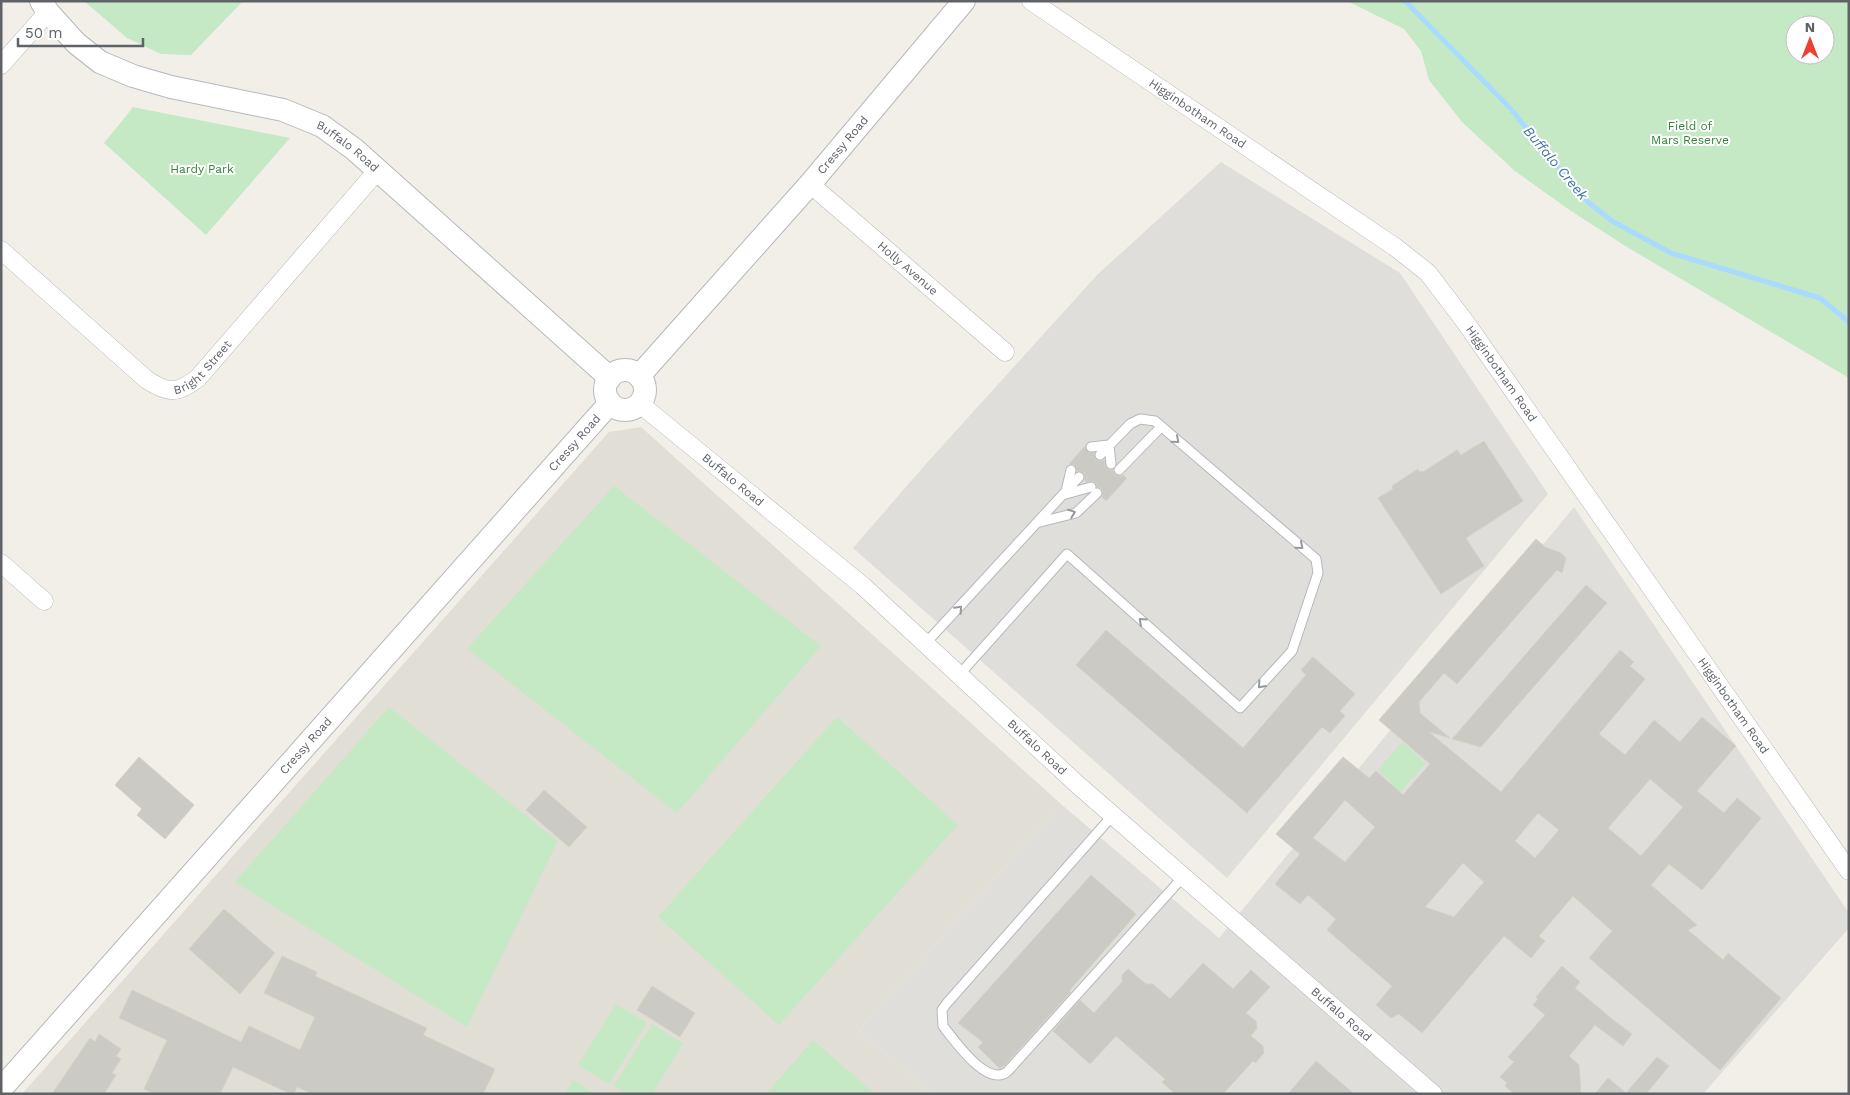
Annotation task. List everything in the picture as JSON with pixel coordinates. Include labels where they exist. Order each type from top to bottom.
[{"type":"street","name":"Cressy Road","points":[[639,376],[810,184],[964,1]]},
{"type":"street","name":"Higginbotham Road","points":[[1031,1],[1395,247],[1428,273],[1466,323],[1740,712],[1849,871]]},
{"type":"street","points":[[1,65],[45,7]]},
{"type":"street","name":"Buffalo Road","points":[[45,7],[76,43],[100,62],[133,76],[171,87],[283,110],[322,126],[354,149],[610,378]]},
{"type":"street","name":"Bright Street","points":[[1,250],[147,380],[160,388],[173,392],[185,387],[198,378],[377,171]]},
{"type":"street","name":"Holly Avenue","points":[[810,184],[1005,352]]},
{"type":"street","points":[[621,371],[628,371],[639,376],[643,381],[645,393],[640,404],[628,410],[622,410],[610,404],[606,393],[607,382],[610,378],[621,371]]},
{"type":"street","name":"Cressy Road","points":[[1,1089],[610,404]]},
{"type":"street","name":"Buffalo Road","points":[[640,404],[863,586],[1113,815],[1433,1094]]},
{"type":"street","points":[[1,563],[44,601]]},
{"type":"lane","points":[[959,675],[1067,554],[1240,708],[1292,651],[1318,573],[1316,559],[1154,421],[1140,419],[1130,424],[1100,454]]},
{"type":"lane","points":[[1119,470],[1161,427]]},
{"type":"lane","points":[[1091,446],[1109,445]]},
{"type":"lane","points":[[1109,445],[1111,464]]},
{"type":"lane","points":[[1066,494],[1071,470]]},
{"type":"lane","points":[[925,644],[1066,494],[1079,477]]},
{"type":"lane","points":[[1040,522],[1076,513],[1094,490],[1066,494]]},
{"type":"lane","points":[[1113,815],[953,995],[942,1010],[942,1026],[981,1068],[995,1076],[1000,1076],[1008,1071],[1183,877]]},
{"type":"shaded area","points":[[1221,162],[1400,273],[1548,494],[1227,878],[853,548],[925,465],[1097,275]]},
{"type":"shaded area","points":[[641,427],[1061,804],[859,1030],[931,1094],[22,1094],[609,432]]},
{"type":"shaded area","points":[[1574,507],[1849,913],[1849,928],[1703,1094],[931,1094],[859,1030],[1061,804],[1219,938]]},
{"type":"green space","points":[[84,1],[243,1],[191,55],[161,54],[127,38]]},
{"type":"green space","name":"Field of Mars Reserve","points":[[1347,1],[1849,1],[1849,378],[1627,247],[1571,211],[1515,171],[1462,122],[1429,80],[1421,51],[1404,29]]},
{"type":"green space","name":"Hardy Park","points":[[132,107],[290,138],[206,235],[104,143]]},
{"type":"green space","points":[[614,486],[821,646],[677,813],[467,649]]},
{"type":"green space","points":[[389,707],[558,841],[467,1027],[235,882]]},
{"type":"green space","points":[[837,717],[958,825],[779,1025],[658,917]]},
{"type":"green space","points":[[1402,742],[1425,763],[1374,823],[1392,783],[1378,770]]},
{"type":"green space","points":[[616,1004],[647,1023],[609,1084],[578,1065]]},
{"type":"green space","points":[[652,1024],[683,1044],[652,1094],[627,1094],[614,1086]]},
{"type":"green space","points":[[813,1040],[875,1094],[766,1094]]},
{"type":"green space","points":[[573,1080],[595,1094],[564,1094]]},
{"type":"building","points":[[1484,441],[1523,501],[1466,538],[1484,566],[1441,594],[1378,498],[1393,489],[1392,486],[1418,469],[1419,472],[1423,472],[1457,450],[1461,455]]},
{"type":"building","points":[[1085,446],[1088,452],[1094,453],[1096,460],[1104,460],[1106,467],[1109,470],[1113,470],[1115,475],[1123,475],[1127,478],[1106,501],[1102,497],[1102,489],[1097,487],[1096,483],[1092,481],[1085,482],[1084,473],[1077,471],[1075,465],[1069,464]]},
{"type":"building","points":[[1536,539],[1545,547],[1561,553],[1566,558],[1562,573],[1557,570],[1457,684],[1444,673],[1419,702],[1420,713],[1450,738],[1429,732],[1501,792],[1620,650],[1634,662],[1630,666],[1645,679],[1599,734],[1625,755],[1654,720],[1680,742],[1702,717],[1736,746],[1697,791],[1724,813],[1737,798],[1761,818],[1702,890],[1669,864],[1651,885],[1697,925],[1688,930],[1723,960],[1728,953],[1781,998],[1720,1070],[1589,958],[1612,931],[1573,896],[1539,936],[1545,941],[1531,958],[1504,936],[1422,1033],[1399,1014],[1391,1018],[1376,1005],[1392,986],[1327,930],[1336,919],[1308,895],[1300,904],[1275,884],[1300,854],[1276,834],[1343,757],[1369,778],[1376,771],[1403,795],[1430,764],[1379,720]],"holes":[[[1650,779],[1683,807],[1641,856],[1608,828]],[[1345,800],[1375,827],[1345,862],[1313,838]],[[1538,813],[1559,830],[1535,858],[1515,841]],[[1463,863],[1484,882],[1454,917],[1425,907]]]},
{"type":"building","points":[[1586,585],[1607,603],[1481,747],[1452,739]]},
{"type":"building","points":[[1106,630],[1243,748],[1306,675],[1301,670],[1313,657],[1355,694],[1340,711],[1345,716],[1330,733],[1322,727],[1247,813],[1076,665]]},
{"type":"building","points":[[139,757],[194,805],[165,839],[137,815],[142,809],[115,785]]},
{"type":"building","points":[[544,790],[587,827],[569,847],[526,810]]},
{"type":"building","points":[[1091,875],[1136,914],[1069,991],[1071,992],[1004,1066],[999,1068],[978,1047],[983,1042],[958,1023]]},
{"type":"building","points":[[224,909],[275,953],[240,994],[189,949]]},
{"type":"building","points":[[282,956],[317,972],[315,976],[427,1028],[423,1035],[495,1069],[483,1094],[313,1094],[297,1087],[294,1094],[291,1094],[233,1067],[220,1094],[154,1094],[144,1089],[167,1040],[119,1018],[132,990],[241,1042],[249,1026],[300,1050],[315,1017],[264,993]]},
{"type":"building","points":[[1203,963],[1233,989],[1251,970],[1270,987],[1246,1013],[1256,1021],[1257,1028],[1251,1036],[1263,1046],[1264,1053],[1255,1063],[1253,1061],[1223,1094],[1175,1094],[1162,1082],[1165,1079],[1116,1036],[1090,1064],[1053,1031],[1080,1000],[1094,1013],[1122,982],[1122,975],[1128,969],[1146,984],[1153,984],[1170,999]]},
{"type":"building","points":[[1562,966],[1580,982],[1575,988],[1632,1034],[1623,1046],[1595,1025],[1569,1056],[1579,1065],[1581,1094],[1514,1094],[1505,1086],[1507,1083],[1500,1077],[1514,1062],[1508,1057],[1545,1015],[1533,1005],[1538,999],[1536,997]]},
{"type":"building","points":[[652,986],[695,1013],[680,1037],[637,1010]]},
{"type":"building","points":[[99,1034],[121,1049],[116,1056],[121,1059],[112,1073],[116,1075],[104,1094],[52,1094],[90,1038],[95,1042]]},
{"type":"building","points":[[1657,1057],[1669,1066],[1646,1094],[1595,1094],[1608,1078],[1626,1093]]},
{"type":"building","points":[[1316,1061],[1354,1094],[1288,1094]]},
{"type":"waterway","name":"Buffalo Creek","points":[[1405,1],[1510,108],[1583,198],[1612,221],[1671,253],[1820,298],[1849,322]]}]
